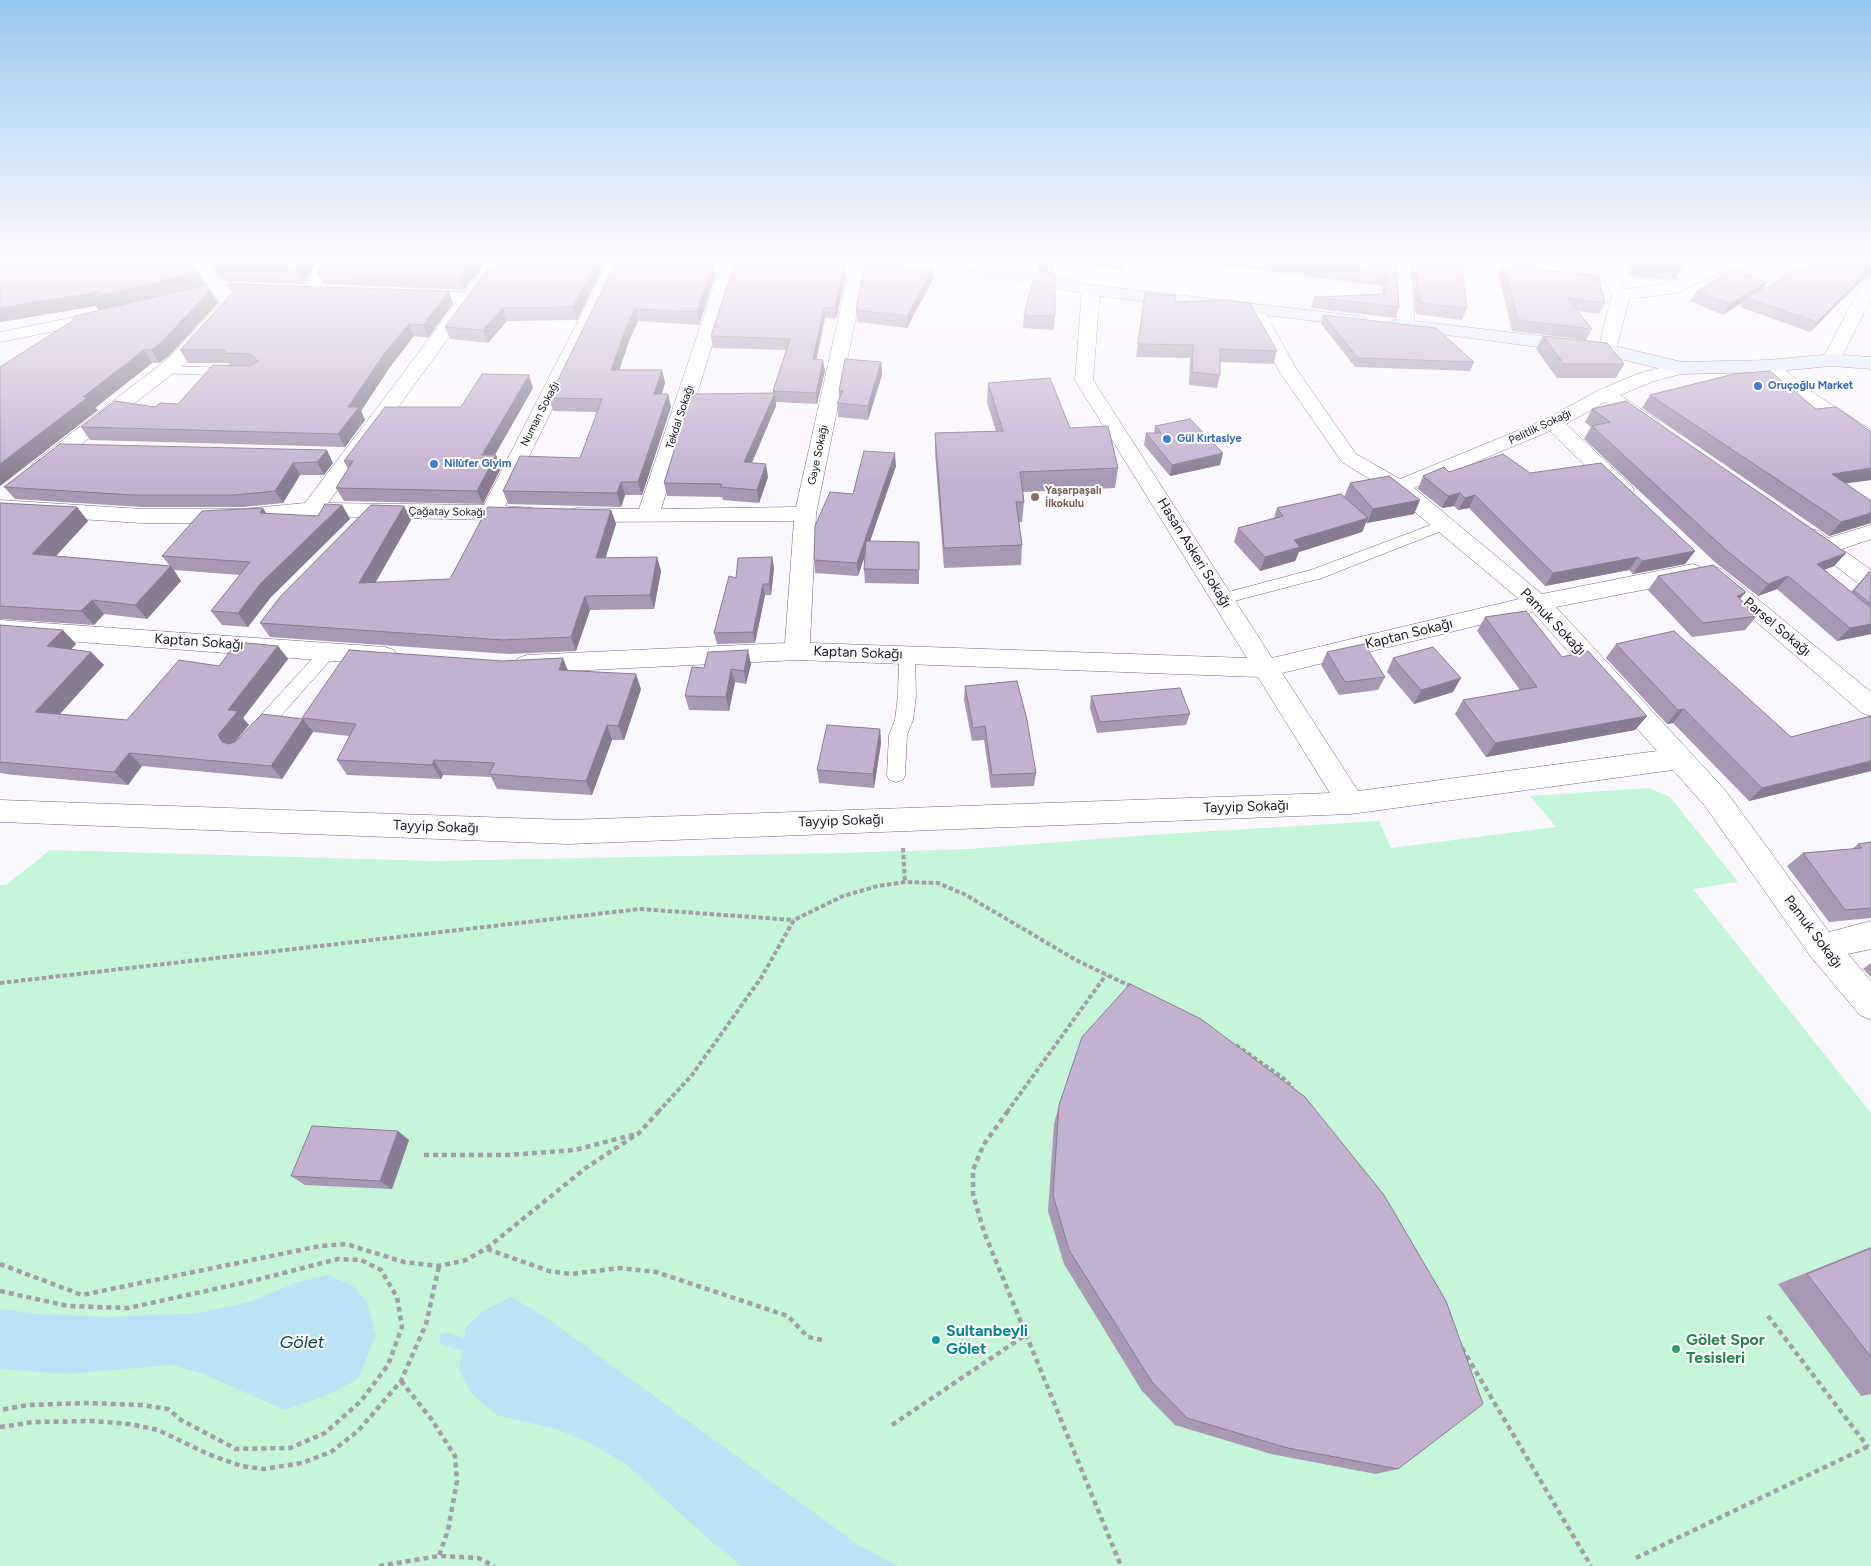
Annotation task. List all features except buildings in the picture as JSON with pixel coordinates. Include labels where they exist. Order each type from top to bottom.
[{"type":"street","points":[[47,345],[62,335]]},
{"type":"street","points":[[14,487],[166,370],[177,361],[200,335]]},
{"type":"street","points":[[312,509],[341,454],[438,335]]},
{"type":"street","name":"Numan Sokağı","points":[[491,512],[579,335]]},
{"type":"street","name":"Tekdal Sokağı","points":[[648,516],[706,335]]},
{"type":"street","name":"Gaye Sokağı","points":[[797,651],[805,514],[843,335]]},
{"type":"street","name":"Hasan Askeri Sokağı","points":[[1087,335],[1084,380],[1351,803]]},
{"type":"street","name":"Pamuk Sokağı","points":[[1269,335],[1288,371],[1349,458],[1399,487],[1538,603],[1679,759],[1736,826],[1822,946],[1871,1005]]},
{"type":"street","points":[[1487,335],[1607,350],[1682,368],[1769,366],[1831,360],[1871,363]]},
{"type":"street","points":[[1607,350],[1611,335]]},
{"type":"street","points":[[1831,360],[1844,335]]},
{"type":"street","points":[[1769,366],[1799,392],[1871,439]]},
{"type":"street","name":"Pelitlik Sokağı","points":[[1399,487],[1553,423],[1606,394],[1647,377],[1682,368]]},
{"type":"street","points":[[1606,394],[1663,433]]},
{"type":"street","points":[[1553,423],[1637,503]]},
{"type":"street","points":[[65,448],[95,448]]},
{"type":"street","name":"Çağatay Sokağı","points":[[0,508],[142,516],[243,516],[312,509],[372,512],[491,512],[648,516],[805,514]]},
{"type":"street","points":[[352,530],[372,512]]},
{"type":"street","points":[[1793,524],[1826,546],[1871,582]]},
{"type":"street","points":[[1826,546],[1871,532]]},
{"type":"street","name":"Parsel Sokağı","points":[[1686,549],[1706,569],[1871,706]]},
{"type":"street","name":"Kaptan Sokağı","points":[[500,664],[797,651],[1267,668],[1538,603],[1706,569]]},
{"type":"street","name":"Kaptan Sokağı","points":[[0,628],[255,637],[328,652],[404,657]]},
{"type":"street","name":"Tayyip Sokağı","points":[[0,811],[568,832],[1351,803],[1679,759]]},
{"type":"street","points":[[1822,946],[1871,935]]},
{"type":"lane","points":[[166,370],[248,372]]},
{"type":"lane","points":[[1223,599],[1316,574],[1444,525]]},
{"type":"lane","points":[[246,742],[328,652]]},
{"type":"lane","points":[[896,775],[898,735],[904,720],[908,696],[907,655]]},
{"type":"path","points":[[0,984],[640,909],[794,920],[842,896],[878,886],[905,882],[938,883],[964,894],[1076,960],[1138,990]]},
{"type":"path","points":[[0,1264],[82,1295],[320,1246],[346,1244],[404,1262],[439,1266],[466,1260],[487,1248],[587,1167],[639,1133],[698,1067],[761,978],[794,920]]},
{"type":"path","points":[[1106,975],[984,1144],[973,1170],[973,1194],[984,1232],[1121,1566]]},
{"type":"path","points":[[1234,1044],[1283,1078],[1296,1091]]},
{"type":"path","points":[[424,1156],[508,1155],[576,1150],[639,1133]]},
{"type":"path","points":[[487,1248],[549,1271],[571,1274],[619,1268],[656,1272],[788,1316],[808,1337],[822,1340]]},
{"type":"path","points":[[0,1291],[68,1306],[128,1308],[256,1280],[338,1259],[360,1260],[380,1270],[397,1297],[402,1327],[388,1365],[361,1401],[325,1434],[290,1448],[236,1449],[181,1420],[168,1409],[141,1405],[87,1403],[28,1405],[0,1410]]},
{"type":"path","points":[[0,1426],[34,1422],[72,1421],[130,1424],[158,1430],[208,1454],[241,1466],[264,1469],[281,1468],[331,1452],[358,1431],[401,1380],[426,1324],[439,1266]]},
{"type":"path","points":[[1636,1558],[1870,1446],[1768,1316]]},
{"type":"path","points":[[892,1425],[1027,1334]]},
{"type":"path","points":[[1459,1343],[1591,1566]]},
{"type":"path","points":[[401,1380],[432,1420],[455,1456],[457,1481],[448,1530],[440,1556]]},
{"type":"path","points":[[379,1566],[440,1556],[478,1558],[494,1566]]},
{"type":"green space","name":"Sultanbeyli Gölet","points":[[1649,788],[1670,797],[1738,882],[1693,889],[1871,1113],[1871,1566],[0,1566],[0,885],[6,885],[50,850],[434,861],[837,853],[969,849],[1149,835],[1379,821],[1391,848],[1556,827],[1530,796]]},
{"type":"water","name":"Gölet","points":[[328,1275],[353,1286],[367,1302],[376,1335],[358,1379],[325,1396],[284,1410],[204,1374],[172,1365],[68,1374],[0,1369],[0,1309],[39,1314],[110,1317],[198,1313],[249,1302],[298,1282]]},
{"type":"water","points":[[511,1297],[544,1316],[860,1546],[898,1566],[743,1566],[713,1543],[626,1464],[586,1441],[556,1429],[497,1415],[471,1393],[459,1370],[466,1327],[483,1311]]},
{"type":"waterway","points":[[446,1339],[475,1348]]},
{"type":"place","name":"Oruçoğlu Market","points":[[1758,386]]},
{"type":"place","name":"Gül Kırtasiye","points":[[1167,439]]},
{"type":"place","name":"Nilùfer Giyim","points":[[434,464]]},
{"type":"place","name":"Yaşarpaşalı İlkokulu","points":[[1035,497]]},
{"type":"place","name":"Sultanbeyli Gölet","points":[[936,1340]]},
{"type":"place","name":"Gölet Spor Tesisleri","points":[[1676,1349]]}]
